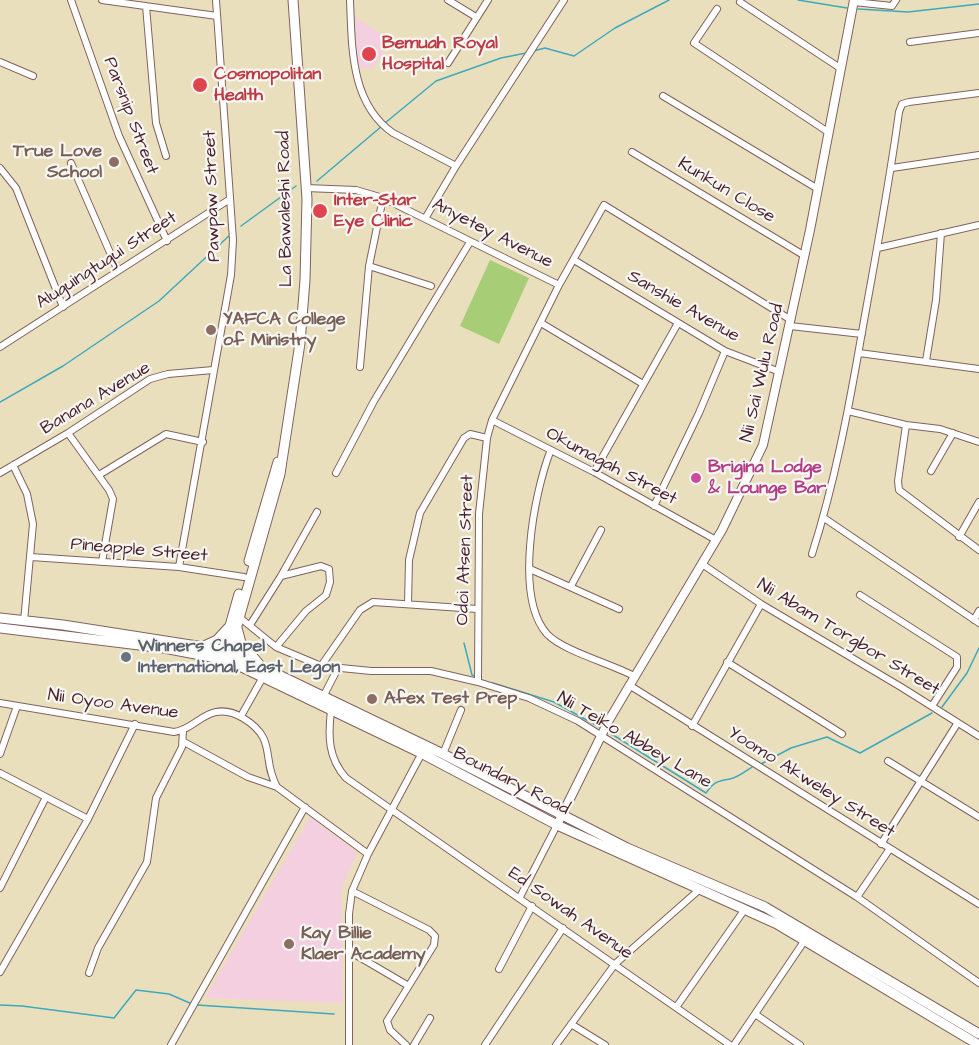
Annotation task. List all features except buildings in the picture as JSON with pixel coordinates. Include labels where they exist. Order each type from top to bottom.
[{"type":"main road","name":"La Bawaleshi Road","points":[[225,654],[280,474],[300,343],[305,280],[306,188],[293,0]]},
{"type":"main road","name":"La Bawaleshi Road","points":[[235,623],[244,577],[268,491],[283,452]]},
{"type":"main road","name":"Boundary Road","points":[[0,618],[204,645],[225,654],[323,697],[557,825],[745,909],[805,940],[973,1044]]},
{"type":"main road","points":[[204,645],[217,640],[235,623],[241,643],[263,672]]},
{"type":"main road","name":"Boundary Road","points":[[0,628],[225,654]]},
{"type":"main road","name":"Boundary Road","points":[[263,672],[331,710],[423,750],[443,754],[627,848],[765,907],[979,1034]]},
{"type":"street","name":"Parsnip Street","points":[[71,0],[118,136],[166,241]]},
{"type":"street","points":[[102,0],[218,16]]},
{"type":"street","name":"Pawpaw Street","points":[[179,567],[231,275],[233,240],[216,0]]},
{"type":"street","points":[[350,0],[355,72],[362,93],[385,127],[456,166]]},
{"type":"street","points":[[448,0],[476,17]]},
{"type":"street","points":[[448,63],[488,0]]},
{"type":"street","points":[[426,217],[456,166],[564,0]]},
{"type":"street","points":[[854,1],[892,6],[896,0]]},
{"type":"street","name":"Nii Sai Wulu Road","points":[[557,825],[628,684],[716,540],[763,445],[805,256],[854,1]]},
{"type":"street","points":[[740,2],[840,68]]},
{"type":"street","points":[[146,6],[156,123],[166,156]]},
{"type":"street","points":[[717,9],[694,43],[828,132]]},
{"type":"street","points":[[910,42],[979,33]]},
{"type":"street","points":[[0,62],[33,76]]},
{"type":"street","points":[[812,554],[824,518],[848,411],[892,168],[898,112],[902,104],[979,93]]},
{"type":"street","points":[[663,96],[818,189]]},
{"type":"street","name":"Kunkun Close","points":[[632,152],[805,256]]},
{"type":"street","points":[[892,168],[979,155]]},
{"type":"street","points":[[71,163],[118,272]]},
{"type":"street","points":[[0,168],[16,188],[63,307]]},
{"type":"street","name":"Anyetey Avenue","points":[[306,188],[356,190],[383,198],[426,217],[470,242],[559,285]]},
{"type":"street","points":[[360,367],[369,266],[383,198]]},
{"type":"street","name":"Aluguingtugui Street","points":[[0,347],[230,199]]},
{"type":"street","name":"Odoi Atsen Street","points":[[479,678],[477,609],[479,514],[487,438],[492,420],[559,285],[604,205],[790,323]]},
{"type":"street","points":[[878,248],[979,225]]},
{"type":"street","points":[[926,362],[936,300],[942,233]]},
{"type":"street","points":[[336,473],[370,408],[470,242]]},
{"type":"street","name":"Sanshie Avenue","points":[[574,260],[725,351],[780,372]]},
{"type":"street","points":[[369,266],[431,286]]},
{"type":"street","points":[[541,323],[643,384]]},
{"type":"street","points":[[594,472],[678,323]]},
{"type":"street","points":[[790,323],[862,334]]},
{"type":"street","points":[[654,506],[699,413],[725,351]]},
{"type":"street","points":[[859,353],[979,369]]},
{"type":"street","name":"Banana Avenue","points":[[0,472],[68,433],[150,380],[176,373],[213,370]]},
{"type":"street","points":[[848,411],[906,425],[953,433],[979,442]]},
{"type":"street","name":"Okumagah Street","points":[[492,420],[550,452],[594,472],[716,540]]},
{"type":"street","points":[[906,425],[897,481],[899,490],[979,550]]},
{"type":"street","points":[[68,433],[99,475],[113,499],[102,562]]},
{"type":"street","points":[[931,471],[953,433]]},
{"type":"street","points":[[99,475],[166,434],[203,442]]},
{"type":"street","points":[[408,604],[409,560],[423,506],[464,438],[470,434],[487,438]]},
{"type":"street","points":[[550,452],[539,482],[530,569],[531,603],[548,634],[575,650],[634,676]]},
{"type":"street","points":[[13,465],[27,494],[31,509],[31,557],[24,621]]},
{"type":"street","points":[[959,537],[979,502]]},
{"type":"street","points":[[250,625],[282,576],[317,512]]},
{"type":"street","points":[[824,518],[976,621],[979,611]]},
{"type":"street","points":[[572,586],[601,530]]},
{"type":"street","name":"Pineapple Street","points":[[31,557],[179,567],[244,577]]},
{"type":"street","name":"Nii Abam Torgbor Street","points":[[702,564],[761,604],[979,736]]},
{"type":"street","points":[[276,647],[306,610],[326,596],[330,582],[330,569],[321,566],[282,576]]},
{"type":"street","points":[[530,569],[619,609]]},
{"type":"street","points":[[860,596],[957,657],[957,667],[932,706]]},
{"type":"street","points":[[321,666],[346,628],[367,605],[373,602],[477,609]]},
{"type":"street","points":[[692,726],[761,604]]},
{"type":"street","name":"Nii Teiko Abbey Lane","points":[[235,623],[250,625],[276,647],[321,666],[371,671],[431,671],[479,678],[578,721],[857,897],[979,982]]},
{"type":"street","points":[[727,662],[843,734]]},
{"type":"street","points":[[323,697],[339,668]]},
{"type":"street","points":[[263,672],[241,716],[264,735],[277,787]]},
{"type":"street","name":"Yoomo Akweley Street","points":[[628,684],[889,850],[979,904]]},
{"type":"street","name":"Nii Oyoo Avenue","points":[[0,703],[183,731],[216,712],[229,711],[241,716]]},
{"type":"street","points":[[0,753],[17,706]]},
{"type":"street","name":"Ed Sowah Avenue","points":[[331,710],[328,729],[334,765],[346,778],[732,1045]]},
{"type":"street","points":[[443,754],[461,710]]},
{"type":"street","points":[[0,972],[3,963],[88,819],[135,724]]},
{"type":"street","points":[[881,844],[957,724]]},
{"type":"street","points":[[90,973],[98,948],[147,862],[156,798],[184,742],[183,731]]},
{"type":"street","points":[[184,742],[249,777],[277,787],[368,854]]},
{"type":"street","points":[[349,1045],[349,914],[352,891],[390,810],[423,750]]},
{"type":"street","points":[[888,761],[979,817]]},
{"type":"street","points":[[0,773],[88,819]]},
{"type":"street","points":[[0,888],[46,797]]},
{"type":"street","points":[[171,1045],[197,994],[305,807]]},
{"type":"street","points":[[520,897],[557,825]]},
{"type":"street","points":[[857,897],[889,850]]},
{"type":"street","points":[[556,1045],[615,964],[700,889]]},
{"type":"street","points":[[352,891],[429,930],[435,936],[434,945],[407,985],[387,1021],[390,1030],[406,1045]]},
{"type":"street","points":[[499,969],[532,906]]},
{"type":"street","points":[[677,1006],[745,909]]},
{"type":"street","points":[[485,1045],[563,928]]},
{"type":"street","points":[[732,1045],[805,940]]},
{"type":"street","points":[[349,951],[407,985]]},
{"type":"street","points":[[755,1014],[800,1045]]},
{"type":"street","points":[[414,1045],[430,1018]]},
{"type":"street","points":[[571,1024],[605,1045]]},
{"type":"shaded area","name":"Bemuah Royal Hospital","points":[[355,17],[391,40],[373,68],[358,68]]},
{"type":"shaded area","name":"Kay Billie Klaer Academy","points":[[310,817],[357,852],[341,890],[343,1003],[205,998]]},
{"type":"green space","points":[[490,260],[529,278],[499,344],[460,326]]},
{"type":"waterway","points":[[533,51],[545,48],[574,56],[615,28],[669,0]]},
{"type":"waterway","points":[[798,0],[847,8]]},
{"type":"waterway","points":[[858,9],[908,12],[979,4]]},
{"type":"waterway","points":[[385,123],[436,81],[501,58],[526,53]]},
{"type":"waterway","points":[[317,181],[382,126]]},
{"type":"waterway","points":[[241,226],[296,186]]},
{"type":"waterway","points":[[0,402],[63,366],[159,301],[231,234]]},
{"type":"waterway","points":[[464,643],[472,675],[475,676]]},
{"type":"waterway","points":[[942,707],[967,673],[979,648]]},
{"type":"waterway","points":[[493,683],[554,702],[601,728]]},
{"type":"waterway","points":[[761,764],[791,748],[827,737],[860,753],[932,713]]},
{"type":"waterway","points":[[610,733],[706,793],[716,783],[736,777],[752,767]]},
{"type":"waterway","points":[[0,1005],[114,1018],[136,990],[169,994],[192,1004]]},
{"type":"waterway","points":[[197,1005],[334,1014]]},
{"type":"place","name":"Bemuah Royal Hospital","points":[[369,54]]},
{"type":"place","name":"Cosmopolitan Health","points":[[200,85]]},
{"type":"place","name":"True Love School","points":[[114,162]]},
{"type":"place","name":"Inter-Star Eye Clinic","points":[[320,211]]},
{"type":"place","name":"YAFCA College of Ministry","points":[[211,330]]},
{"type":"place","name":"Brigina Lodge & Lounge Bar","points":[[696,478]]},
{"type":"place","name":"Winners Chapel International, East Legon","points":[[126,657]]},
{"type":"place","name":"Afex Test Prep","points":[[372,699]]},
{"type":"place","name":"Kay Billie Klaer Academy","points":[[289,944]]}]
